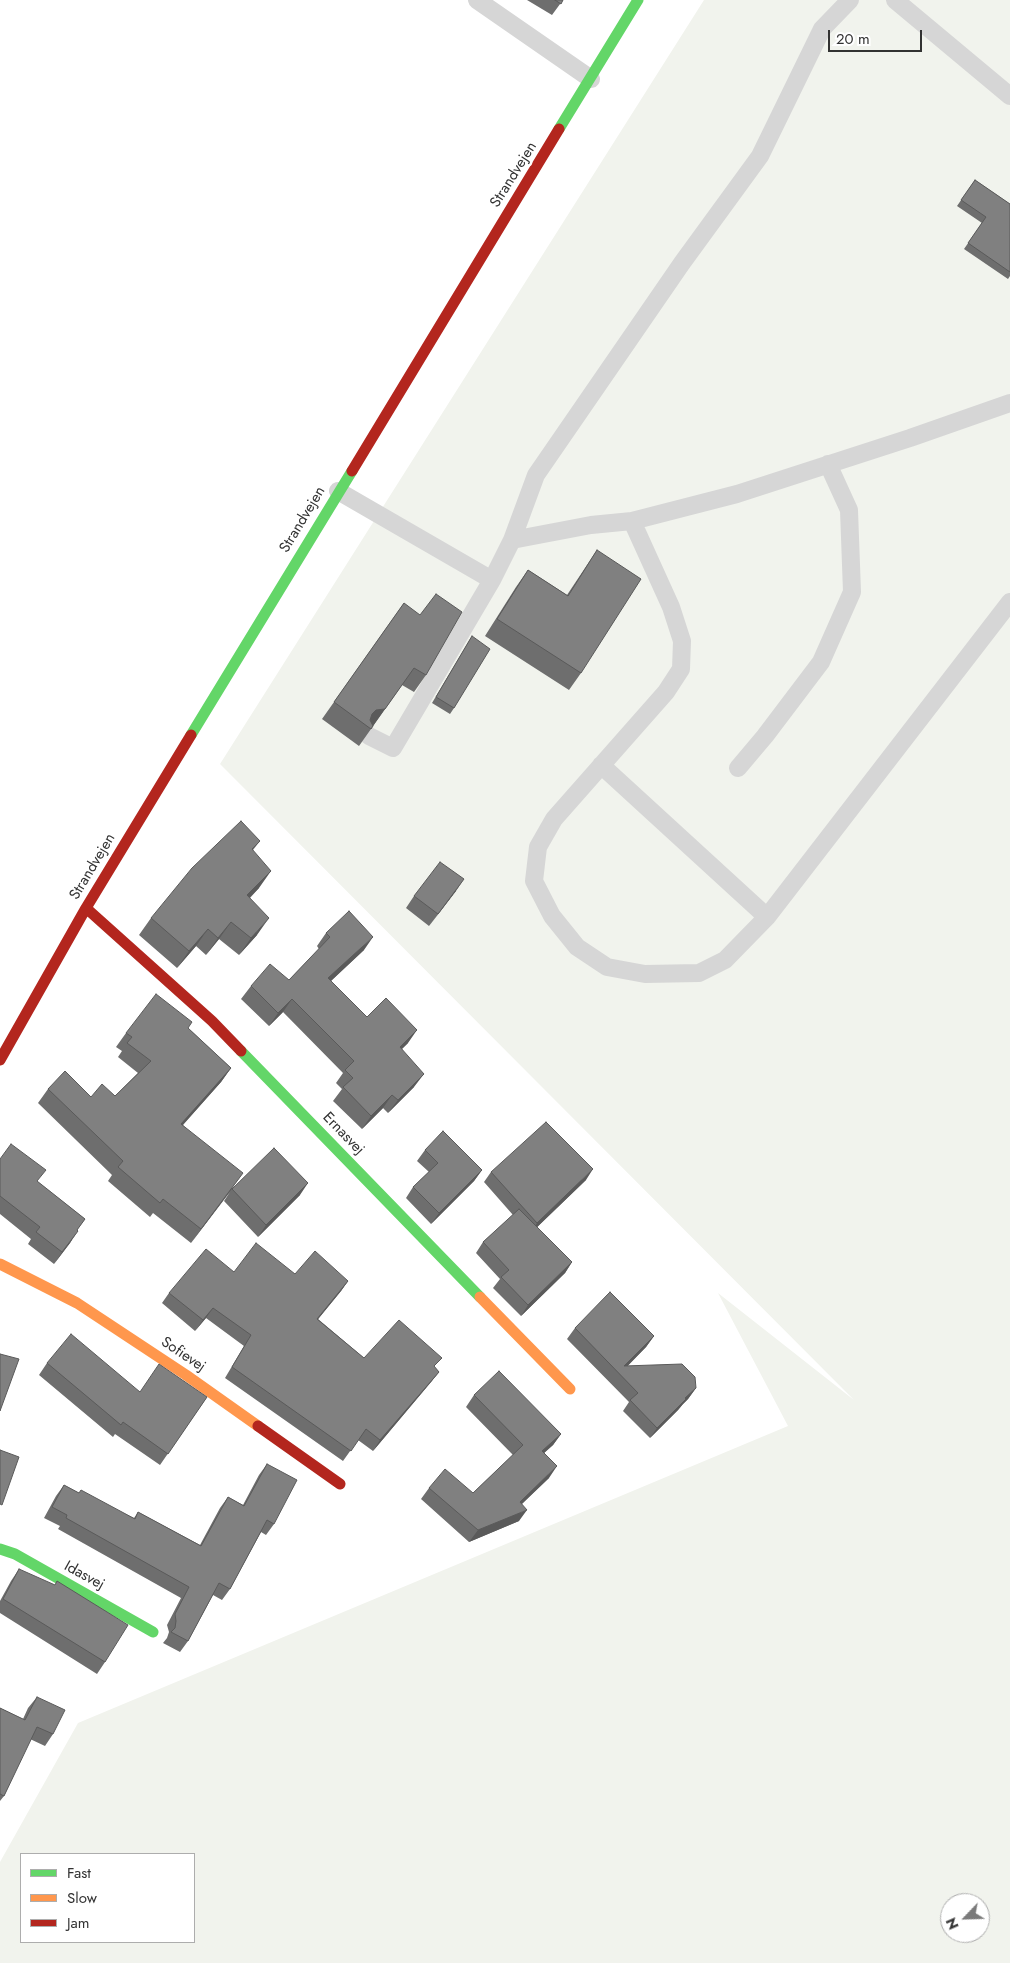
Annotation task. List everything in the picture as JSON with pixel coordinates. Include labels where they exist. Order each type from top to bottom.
[{"type":"street","name":"Strandvejen","points":[[0,1060],[86,908],[638,0]]},
{"type":"street","name":"Ernasvej","points":[[86,908],[212,1021],[570,1389]]},
{"type":"street","name":"Sofievej","points":[[0,1264],[77,1303],[186,1375],[340,1484]]},
{"type":"street","name":"Idasvej","points":[[0,1549],[15,1554],[153,1632]]},
{"type":"lane","points":[[477,0],[591,79]]},
{"type":"lane","points":[[369,736],[393,748],[492,580],[512,540],[536,475],[682,263],[760,156],[822,29],[850,0]]},
{"type":"lane","points":[[895,0],[1010,96]]},
{"type":"lane","points":[[512,540],[632,521],[737,494],[1010,403]]},
{"type":"lane","points":[[738,768],[765,736],[821,662],[852,592],[849,510],[828,464]]},
{"type":"lane","points":[[338,491],[492,580]]},
{"type":"lane","points":[[632,521],[671,607],[682,641],[681,669],[666,692],[554,819],[538,847],[534,882],[552,916],[577,947],[607,966],[645,974],[699,973],[725,960],[766,916],[1010,602]]},
{"type":"lane","points":[[601,765],[766,916]]},
{"type":"shaded area","points":[[704,0],[1010,0],[1010,1963],[0,1963],[0,1862],[78,1723],[788,1426],[718,1293],[854,1400],[220,764]]},
{"type":"building","points":[[555,0],[563,0],[561,4]]},
{"type":"building","points":[[975,180],[1010,204],[1010,272],[968,243],[986,217],[961,200]]},
{"type":"building","points":[[597,550],[641,579],[581,673],[497,619],[528,570],[568,596]]},
{"type":"building","points":[[436,594],[462,612],[426,675],[414,668],[385,709],[376,710],[372,714],[370,720],[373,726],[371,729],[334,702],[404,603],[420,615]]},
{"type":"building","points":[[472,636],[490,649],[454,708],[436,697]]},
{"type":"building","points":[[241,821],[260,841],[252,849],[271,871],[247,895],[269,918],[251,938],[231,922],[218,938],[208,929],[189,951],[151,918],[192,868]]},
{"type":"building","points":[[440,862],[464,879],[438,914],[414,896]]},
{"type":"building","points":[[349,911],[373,937],[328,978],[367,1017],[386,998],[417,1030],[400,1047],[424,1074],[398,1100],[392,1095],[371,1116],[343,1087],[353,1078],[345,1070],[354,1061],[292,999],[278,1013],[251,986],[270,964],[289,980],[330,937],[326,933]]},
{"type":"building","points":[[156,994],[192,1022],[188,1028],[231,1068],[181,1124],[243,1173],[201,1229],[163,1199],[160,1203],[118,1167],[123,1161],[48,1089],[65,1071],[91,1097],[102,1084],[115,1096],[151,1061],[127,1043],[132,1037],[126,1033]]},
{"type":"building","points":[[546,1122],[593,1169],[537,1223],[491,1172]]},
{"type":"building","points":[[443,1131],[482,1170],[439,1213],[413,1187],[438,1163],[425,1150]]},
{"type":"building","points":[[11,1144],[46,1170],[37,1181],[85,1219],[62,1252],[36,1232],[40,1227],[0,1196],[0,1159]]},
{"type":"building","points":[[274,1148],[308,1183],[266,1225],[232,1189]]},
{"type":"building","points":[[519,1209],[572,1262],[528,1305],[501,1277],[509,1270],[483,1242]]},
{"type":"building","points":[[256,1243],[295,1274],[315,1251],[348,1281],[317,1319],[364,1358],[399,1320],[442,1358],[434,1366],[439,1372],[380,1440],[366,1429],[351,1451],[232,1367],[251,1335],[213,1308],[203,1320],[169,1293],[206,1249],[234,1272]]},
{"type":"building","points":[[610,1292],[654,1336],[624,1366],[682,1364],[695,1377],[696,1388],[657,1428],[630,1400],[638,1393],[575,1328]]},
{"type":"building","points":[[71,1334],[140,1392],[159,1364],[207,1397],[168,1454],[123,1422],[121,1425],[47,1363]]},
{"type":"building","points":[[0,1354],[19,1359],[0,1411]]},
{"type":"building","points":[[499,1371],[561,1434],[542,1451],[557,1466],[520,1502],[527,1510],[478,1530],[429,1488],[445,1469],[473,1493],[523,1445],[474,1395]]},
{"type":"building","points":[[0,1450],[19,1457],[2,1505],[0,1504]]},
{"type":"building","points":[[267,1464],[297,1480],[274,1524],[267,1520],[230,1589],[219,1583],[188,1641],[171,1632],[175,1628],[175,1614],[189,1587],[66,1518],[67,1515],[52,1507],[64,1485],[79,1493],[81,1490],[135,1519],[138,1512],[201,1546],[228,1497],[244,1506]]},
{"type":"building","points":[[19,1569],[55,1585],[57,1581],[128,1625],[105,1662],[3,1599]]},
{"type":"building","points":[[37,1697],[65,1710],[53,1734],[37,1727],[4,1796],[0,1794],[0,1708],[25,1720]]},
{"type":"traffic: fast","points":[[559,129],[638,0]]},
{"type":"traffic: fast","points":[[191,735],[352,471]]},
{"type":"traffic: fast","points":[[241,1051],[480,1297]]},
{"type":"traffic: fast","points":[[0,1549],[15,1554],[153,1632]]},
{"type":"traffic: slow","points":[[0,1264],[77,1303],[186,1375],[258,1426]]},
{"type":"traffic: slow","points":[[480,1297],[570,1389]]},
{"type":"traffic: jam","points":[[352,471],[559,129]]},
{"type":"traffic: jam","points":[[0,1060],[86,908],[191,735]]},
{"type":"traffic: jam","points":[[86,908],[212,1021],[241,1051]]},
{"type":"traffic: jam","points":[[258,1426],[340,1484]]}]
